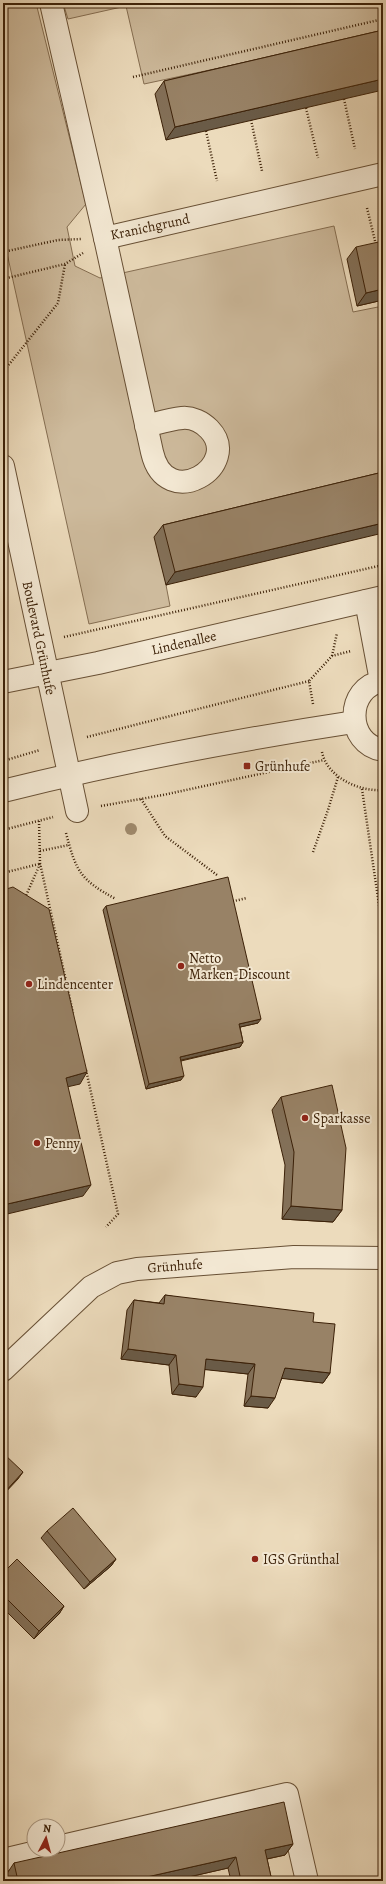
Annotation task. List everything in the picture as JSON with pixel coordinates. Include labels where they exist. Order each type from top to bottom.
[{"type":"street","name":"Kranichgrund","points":[[51,3],[105,238],[383,174]]},
{"type":"street","points":[[105,238],[146,426]]},
{"type":"street","name":"Boulevard Grünhufe","points":[[3,466],[46,674],[69,775],[69,813]]},
{"type":"street","name":"Lindenallee","points":[[3,682],[98,663],[374,599],[382,681]]},
{"type":"street","points":[[382,681],[371,685],[359,696],[354,711],[354,722],[357,731],[369,745],[383,750]]},
{"type":"street","points":[[3,791],[69,775],[216,745],[354,722]]},
{"type":"street","name":"Grünhufe","points":[[3,1370],[91,1288],[117,1273],[137,1268],[294,1257],[383,1258]]},
{"type":"street","points":[[66,1845],[287,1794],[307,1881]]},
{"type":"street","points":[[3,1860],[26,1855]]},
{"type":"path","points":[[133,77],[383,19]]},
{"type":"path","points":[[344,98],[355,149]]},
{"type":"path","points":[[306,108],[318,158]]},
{"type":"path","points":[[251,120],[262,171]]},
{"type":"path","points":[[206,131],[217,180]]},
{"type":"path","points":[[367,208],[378,253]]},
{"type":"path","points":[[3,252],[58,240],[105,238]]},
{"type":"path","points":[[3,279],[65,264],[105,238]]},
{"type":"path","points":[[3,372],[58,303],[65,264]]},
{"type":"path","points":[[40,642],[383,565]]},
{"type":"path","points":[[332,656],[337,636],[336,630]]},
{"type":"path","points":[[113,729],[309,681]]},
{"type":"path","points":[[3,830],[69,813],[324,760]]},
{"type":"path","points":[[313,852],[338,777]]},
{"type":"path","points":[[362,789],[383,932]]},
{"type":"path","points":[[141,799],[165,836],[216,875]]},
{"type":"path","points":[[69,813],[69,845],[80,874],[95,888],[116,899]]},
{"type":"path","points":[[39,821],[40,864],[75,1019]]},
{"type":"path","points":[[40,851],[69,845]]},
{"type":"path","points":[[3,873],[40,864]]},
{"type":"path","points":[[24,902],[40,864]]},
{"type":"path","points":[[230,902],[247,898]]},
{"type":"path","points":[[85,1065],[118,1214],[106,1227]]},
{"type":"shaded area","points":[[3,3],[36,3],[86,204],[67,227],[75,266],[100,278],[334,226],[353,312],[383,306],[383,483],[166,585],[170,606],[89,624],[3,235]]},
{"type":"shaded area","points":[[63,3],[383,3],[383,33],[144,84],[126,6],[68,19]]},
{"type":"building","points":[[383,30],[383,79],[175,127],[164,81]]},
{"type":"building","points":[[383,241],[383,289],[366,293],[356,247]]},
{"type":"building","points":[[383,472],[383,523],[175,572],[163,525]]},
{"type":"building","name":"Netto Marken-Discount","points":[[228,877],[261,1019],[239,1024],[243,1042],[180,1057],[184,1076],[149,1084],[106,906]]},
{"type":"building","points":[[13,887],[49,909],[87,1072],[66,1078],[91,1185],[3,1205],[3,890]]},
{"type":"building","points":[[332,1085],[346,1148],[342,1210],[291,1206],[294,1152],[281,1097]]},
{"type":"building","points":[[165,1295],[314,1313],[313,1322],[335,1324],[330,1373],[285,1368],[275,1398],[251,1396],[255,1364],[206,1359],[203,1387],[179,1384],[176,1355],[128,1349],[134,1300],[164,1304]]},
{"type":"building","points":[[3,1453],[23,1472],[3,1494]]},
{"type":"building","points":[[73,1508],[116,1559],[90,1582],[47,1531]]},
{"type":"building","points":[[17,1559],[64,1606],[39,1631],[3,1595],[3,1573]]},
{"type":"building","points":[[284,1802],[293,1844],[265,1850],[272,1881],[241,1881],[236,1857],[129,1881],[18,1881],[14,1863],[36,1858],[66,1858],[66,1851]]},
{"type":"place","name":"Grünhufe","points":[[247,766]]},
{"type":"place","name":"Netto Marken-Discount","points":[[181,966]]},
{"type":"place","name":"Lindencenter","points":[[29,984]]},
{"type":"place","name":"Sparkasse","points":[[305,1118]]},
{"type":"place","name":"Penny","points":[[37,1143]]},
{"type":"place","name":"IGS Grünthal","points":[[255,1559]]}]
